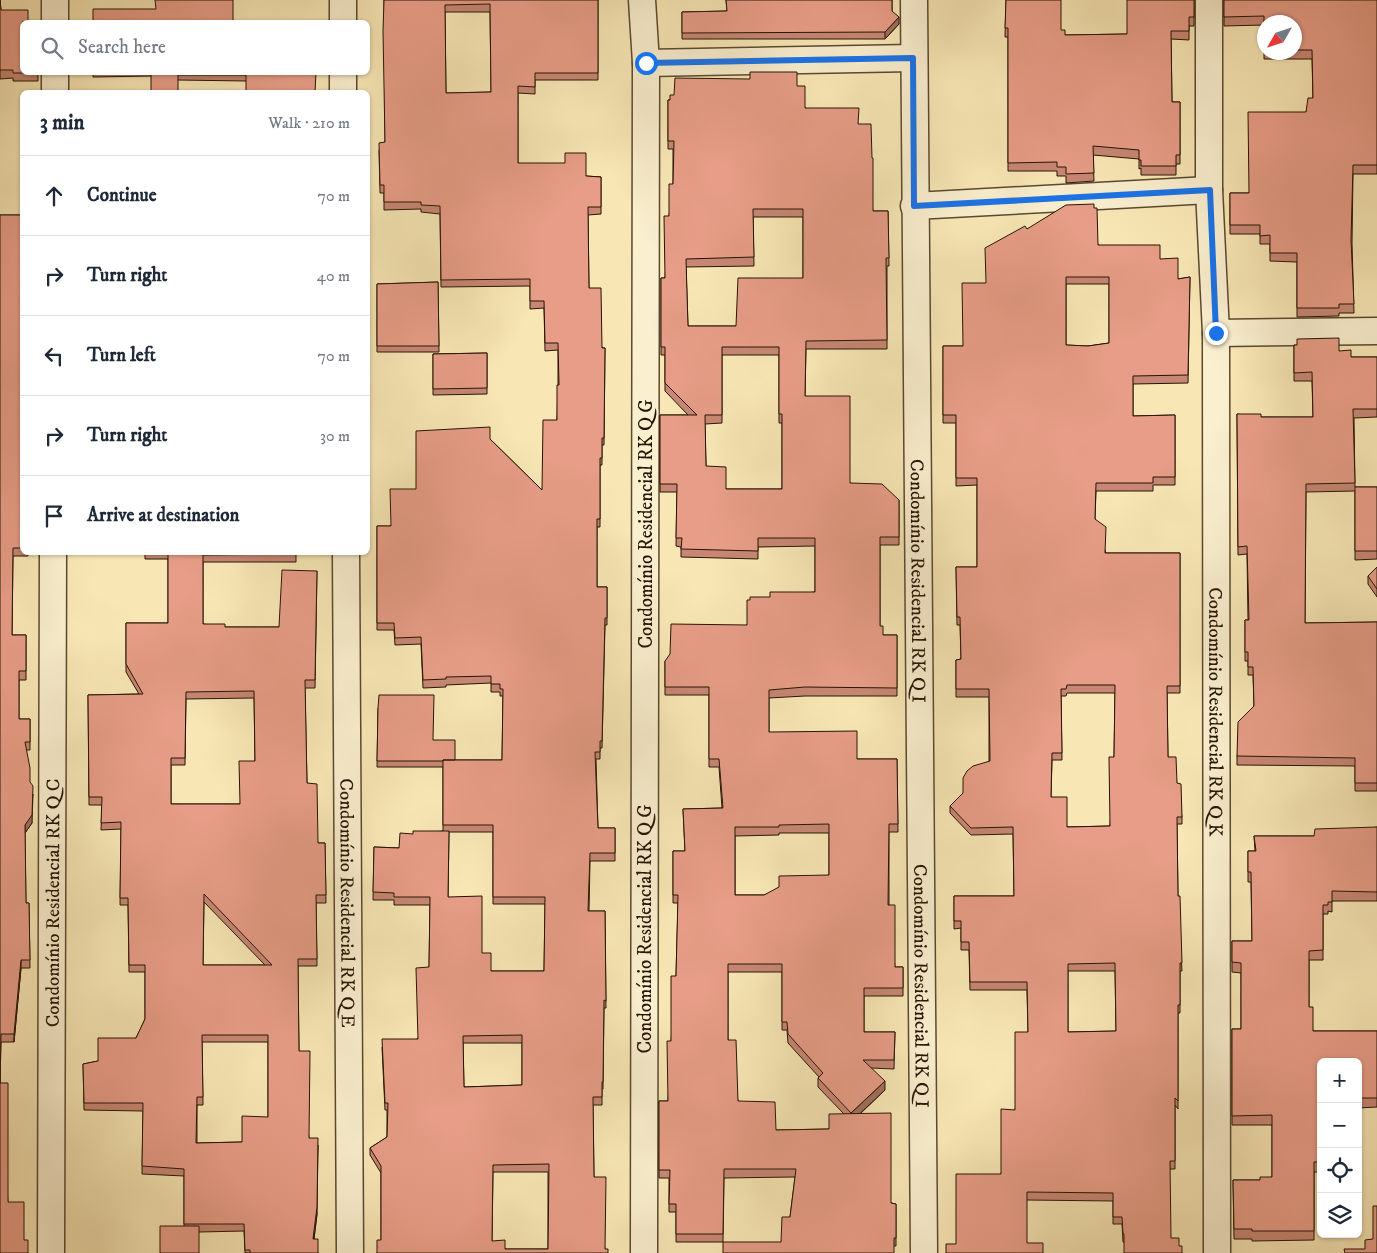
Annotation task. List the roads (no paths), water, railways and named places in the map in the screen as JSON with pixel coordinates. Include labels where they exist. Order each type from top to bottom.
[{"type":"street","points":[[55,20],[56,0]]},
{"type":"street","points":[[343,0],[343,20]]},
{"type":"street","name":"Condomínio Residencial RK Q G","points":[[642,0],[646,63],[644,1253]]},
{"type":"street","name":"Condomínio Residencial RK Q I","points":[[914,0],[914,206],[924,1253]]},
{"type":"street","name":"Condomínio Residencial RK Q K","points":[[1209,0],[1210,190],[1216,333],[1217,1253]]},
{"type":"street","points":[[646,63],[913,58]]},
{"type":"street","points":[[55,75],[55,90]]},
{"type":"street","points":[[343,75],[343,90]]},
{"type":"street","points":[[914,206],[1210,190]]},
{"type":"street","points":[[1216,333],[1377,331]]},
{"type":"street","name":"Condomínio Residencial RK Q C","points":[[51,1253],[53,555]]},
{"type":"street","name":"Condomínio Residencial RK Q E","points":[[346,555],[350,1253]]}]
